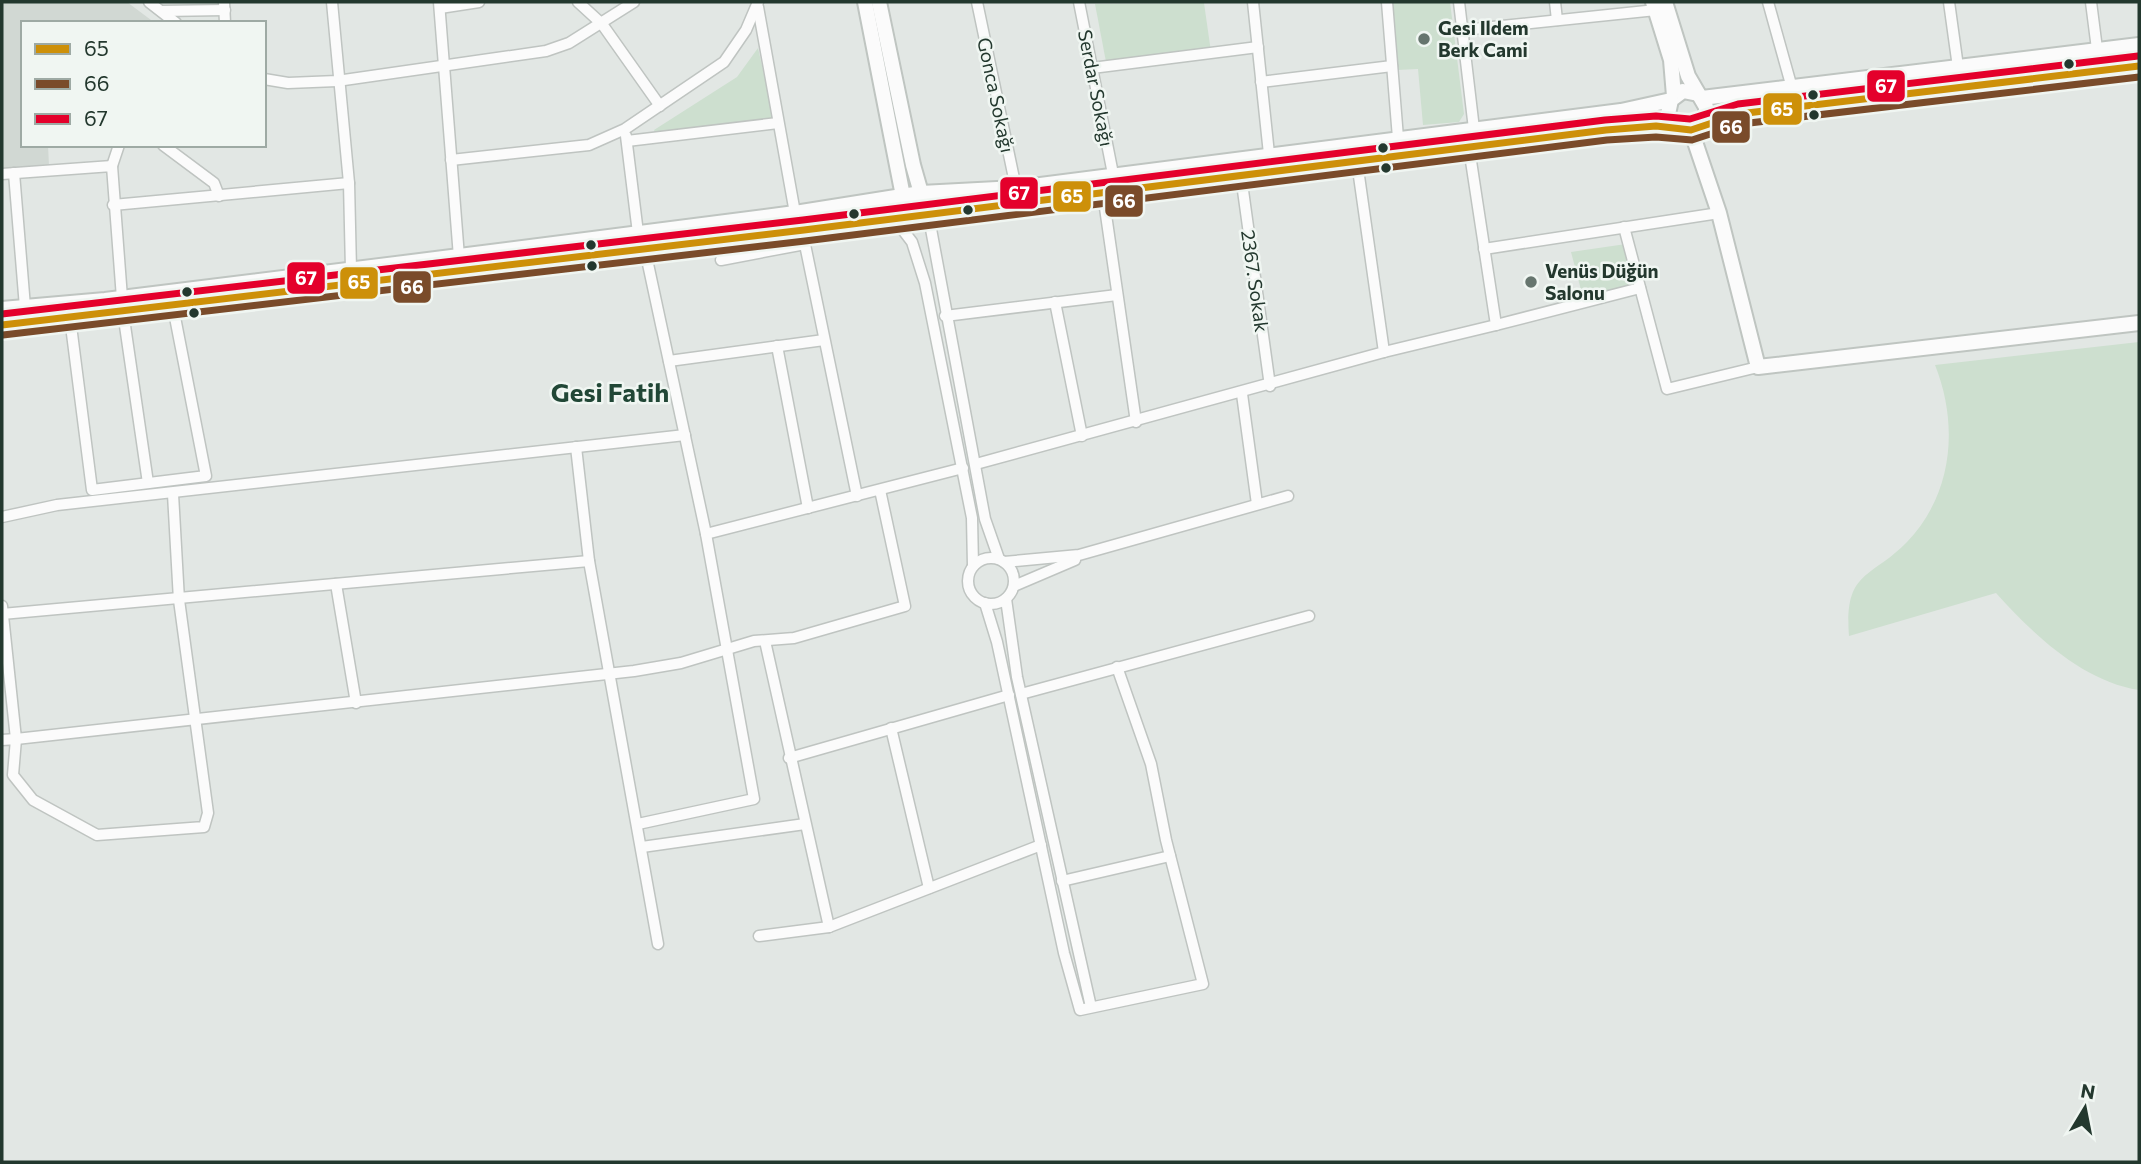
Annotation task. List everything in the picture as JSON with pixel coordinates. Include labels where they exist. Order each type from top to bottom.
[{"type":"main road","points":[[865,2],[903,196],[898,209],[901,220]]},
{"type":"main road","points":[[879,2],[921,193],[929,205],[924,218]]},
{"type":"main road","points":[[1658,4],[1688,76],[1707,112],[1689,127]]},
{"type":"main road","points":[[1658,4],[1671,60],[1673,98],[1668,114],[1689,127],[1719,213],[1759,367],[2139,323]]},
{"type":"main road","points":[[2,325],[70,318],[122,305],[351,270],[795,213],[921,193],[1016,188],[1621,111],[1673,98],[1688,91],[1700,96],[1792,88],[2139,45]]},
{"type":"main road","points":[[2,309],[122,305],[173,307],[645,250],[803,237],[901,220],[1241,176],[1605,130],[1689,127],[1739,114],[2139,66]]},
{"type":"street","points":[[149,2],[174,21]]},
{"type":"street","points":[[332,2],[337,81],[349,183],[351,270]]},
{"type":"street","points":[[458,257],[440,5],[479,2]]},
{"type":"street","points":[[578,2],[602,24],[660,106]]},
{"type":"street","points":[[266,79],[288,83],[337,81],[547,51],[569,43],[634,2]]},
{"type":"street","name":"Gonca Sokağı","points":[[977,2],[1016,188]]},
{"type":"street","name":"Serdar Sokağı","points":[[1079,2],[1113,174]]},
{"type":"street","points":[[1253,2],[1269,154]]},
{"type":"street","points":[[1387,2],[1398,138]]},
{"type":"street","points":[[1459,2],[1474,129]]},
{"type":"street","points":[[1555,2],[1557,19]]},
{"type":"street","points":[[1768,2],[1792,88]]},
{"type":"street","points":[[1950,2],[1958,67]]},
{"type":"street","points":[[2091,2],[2097,49]]},
{"type":"street","points":[[451,160],[589,145],[625,129],[724,62],[746,30],[758,3]]},
{"type":"street","points":[[758,3],[795,213]]},
{"type":"street","points":[[1463,30],[1658,4]]},
{"type":"street","points":[[161,11],[225,6]]},
{"type":"street","points":[[1092,68],[1258,47]]},
{"type":"street","points":[[1261,82],[1392,66]]},
{"type":"street","points":[[627,141],[778,123]]},
{"type":"street","points":[[625,129],[638,233]]},
{"type":"street","points":[[118,147],[112,166],[113,205],[122,305],[148,483]]},
{"type":"street","points":[[166,147],[214,183],[219,196]]},
{"type":"street","points":[[1469,148],[1496,325]]},
{"type":"street","points":[[1357,162],[1384,352]]},
{"type":"street","points":[[2,174],[112,166]]},
{"type":"street","points":[[15,173],[25,307]]},
{"type":"street","name":"2367. Sokak","points":[[1241,176],[1270,386]]},
{"type":"street","points":[[113,205],[349,183]]},
{"type":"street","points":[[1103,194],[1136,422]]},
{"type":"street","points":[[1484,249],[1719,213]]},
{"type":"street","points":[[924,218],[931,229],[988,530],[1002,561],[1012,571],[1014,586]]},
{"type":"street","points":[[901,220],[912,242],[925,283],[963,468],[973,527],[973,566],[968,576],[968,587],[974,597],[985,603],[996,603],[1006,599],[1014,586],[1104,548]]},
{"type":"street","points":[[1624,227],[1667,389],[1759,367]]},
{"type":"street","points":[[720,260],[803,237],[857,496]]},
{"type":"street","points":[[638,824],[754,799],[706,534],[645,250]]},
{"type":"street","points":[[976,464],[1241,394],[1384,352],[1640,288]]},
{"type":"street","points":[[946,316],[1117,295]]},
{"type":"street","points":[[1055,302],[1082,436]]},
{"type":"street","points":[[70,318],[92,490],[206,476],[173,307]]},
{"type":"street","points":[[669,360],[824,340]]},
{"type":"street","points":[[776,346],[808,508]]},
{"type":"street","points":[[1241,394],[1257,504]]},
{"type":"street","points":[[2,517],[57,505],[685,435]]},
{"type":"street","points":[[576,447],[589,561],[658,944]]},
{"type":"street","points":[[706,534],[963,468]]},
{"type":"street","points":[[2,740],[355,703],[423,692],[611,674],[681,663],[754,641],[793,638],[905,607],[880,490]]},
{"type":"street","points":[[2,606],[16,739],[13,775],[33,800],[97,835],[204,827],[208,813],[179,600],[173,494]]},
{"type":"street","points":[[973,566],[988,558],[1002,561],[1066,557],[1288,496]]},
{"type":"street","points":[[2,614],[589,561]]},
{"type":"street","points":[[336,584],[355,703]]},
{"type":"street","points":[[1006,599],[1021,694],[1091,1007]]},
{"type":"street","points":[[985,603],[1009,695],[1080,1010],[1203,984],[1170,856],[1151,764],[1117,667]]},
{"type":"street","points":[[1021,694],[1309,616]]},
{"type":"street","points":[[765,641],[789,758],[829,927]]},
{"type":"street","points":[[789,758],[1009,695]]},
{"type":"street","points":[[891,728],[929,888]]},
{"type":"street","points":[[642,846],[805,824]]},
{"type":"street","points":[[759,936],[829,927],[1041,845]]},
{"type":"street","points":[[1062,881],[1170,856]]},
{"type":"shaded area","points":[[2,2],[127,2],[152,21],[21,21],[21,147],[48,147],[49,166],[2,172]]},
{"type":"green space","points":[[1392,2],[1450,2],[1464,114],[1459,122],[1423,125],[1418,69],[1397,70]]},
{"type":"green space","points":[[1204,3],[1211,52],[1107,67],[1095,4]]},
{"type":"green space","points":[[758,48],[775,123],[656,135],[654,130],[737,77]]},
{"type":"green space","points":[[1626,244],[1639,292],[1585,305],[1571,252]]},
{"type":"green space","points":[[2139,342],[2139,690],[2118,685],[2078,666],[2042,639],[1996,593],[1849,636],[1851,599],[1856,587],[1863,578],[1907,542],[1934,503],[1942,481],[1949,435],[1943,388],[1935,365]]},
{"type":"transit line","name":"67","points":[[2,314],[803,220],[1605,120],[1656,116],[1690,119],[1738,104],[2138,56]]},
{"type":"transit line","name":"65","points":[[2,325],[804,230],[1606,130],[1656,126],[1691,130],[1739,114],[2139,66]]},
{"type":"transit line","name":"66","points":[[3,335],[805,241],[1607,140],[1656,137],[1692,140],[1741,124],[2139,77]]},
{"type":"place","name":"Gesi Ildem Berk Cami","points":[[1424,39]]},
{"type":"place","name":"Venüs Düğün Salonu","points":[[1531,282]]},
{"type":"district","name":"Gesi Fatih","points":[[610,393]]}]
